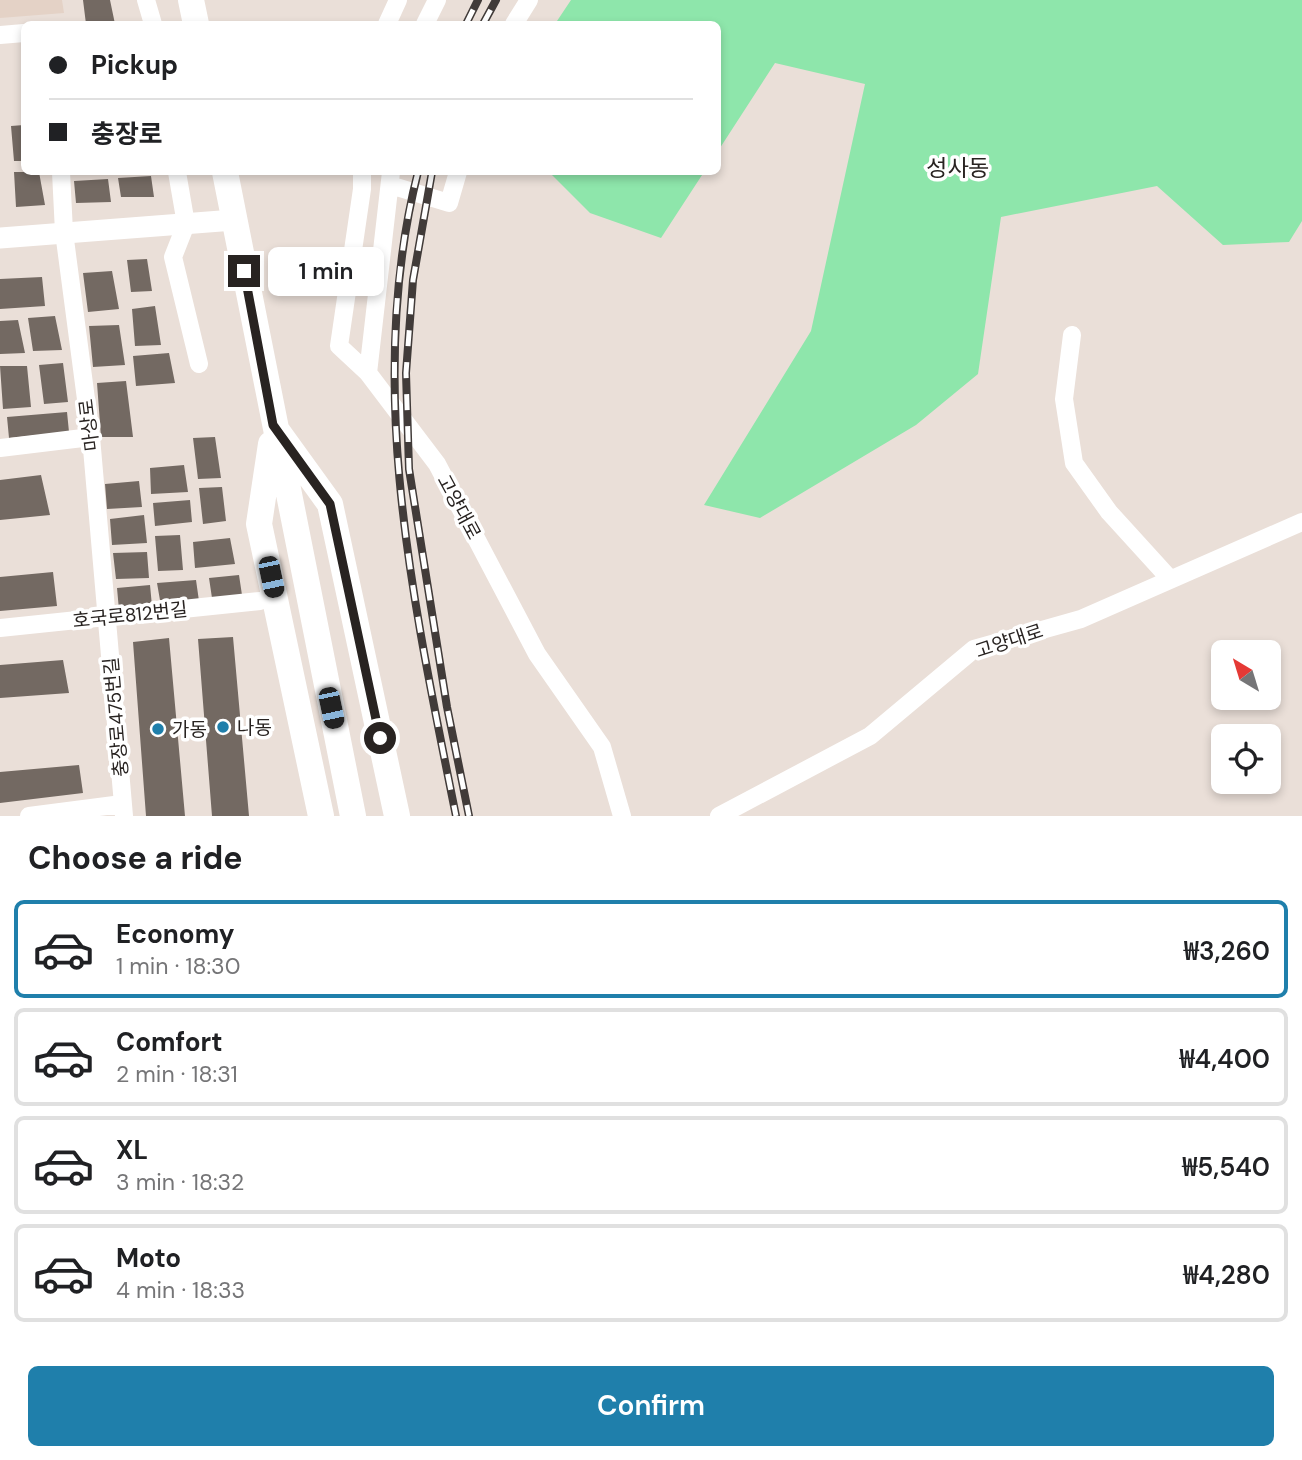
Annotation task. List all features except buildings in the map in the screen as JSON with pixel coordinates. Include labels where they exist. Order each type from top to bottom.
[{"type":"main road","points":[[191,0],[195,21]]},
{"type":"main road","points":[[226,175],[273,425],[353,816]]},
{"type":"main road","points":[[273,425],[259,524],[321,816]]},
{"type":"main road","points":[[273,425],[330,504],[397,816]]},
{"type":"street","points":[[146,0],[152,21]]},
{"type":"street","points":[[388,21],[398,0]]},
{"type":"street","points":[[426,21],[437,0]]},
{"type":"street","points":[[516,21],[529,0]]},
{"type":"street","points":[[0,35],[21,33]]},
{"type":"street","name":"마상로","points":[[61,175],[64,232],[91,437],[108,618]]},
{"type":"street","points":[[178,175],[186,224],[173,257],[199,364]]},
{"type":"street","name":"고양대로","points":[[362,175],[339,346],[368,373],[437,464],[537,654],[602,747],[622,816]]},
{"type":"street","points":[[368,373],[391,178],[449,204],[457,175]]},
{"type":"street","points":[[0,237],[234,220]]},
{"type":"street","points":[[1072,335],[1064,399],[1074,463],[1109,512],[1170,579]]},
{"type":"street","points":[[0,448],[91,437]]},
{"type":"street","name":"고양대로","points":[[719,816],[870,736],[974,649],[1081,619],[1302,522]]},
{"type":"street","name":"호국로812번길","points":[[0,628],[260,601]]},
{"type":"street","name":"충장로475번길","points":[[108,618],[123,810]]},
{"type":"street","points":[[29,816],[123,810]]},
{"type":"shaded area","points":[[0,0],[62,0],[64,13],[0,18]]},
{"type":"green space","points":[[571,0],[1302,0],[1302,221],[1289,242],[1223,245],[1157,186],[1001,217],[978,374],[916,425],[760,518],[704,505],[811,331],[865,84],[775,63],[721,146],[721,21],[557,21]]},
{"type":"green space","points":[[552,175],[702,175],[661,238],[590,213]]},
{"type":"railway","points":[[468,21],[478,0]]},
{"type":"railway","points":[[485,21],[496,0]]},
{"type":"railway","points":[[417,175],[402,252],[395,333],[395,414],[411,576],[456,816]]},
{"type":"railway","points":[[431,175],[413,280],[406,373],[409,469],[447,707],[469,816]]},
{"type":"place","name":"나동","points":[[223,727]]},
{"type":"place","name":"가동","points":[[158,729]]},
{"type":"district","name":"성사동","points":[[958,168]]},
{"type":"route","points":[[244,271],[273,425],[330,504],[380,738]]}]
